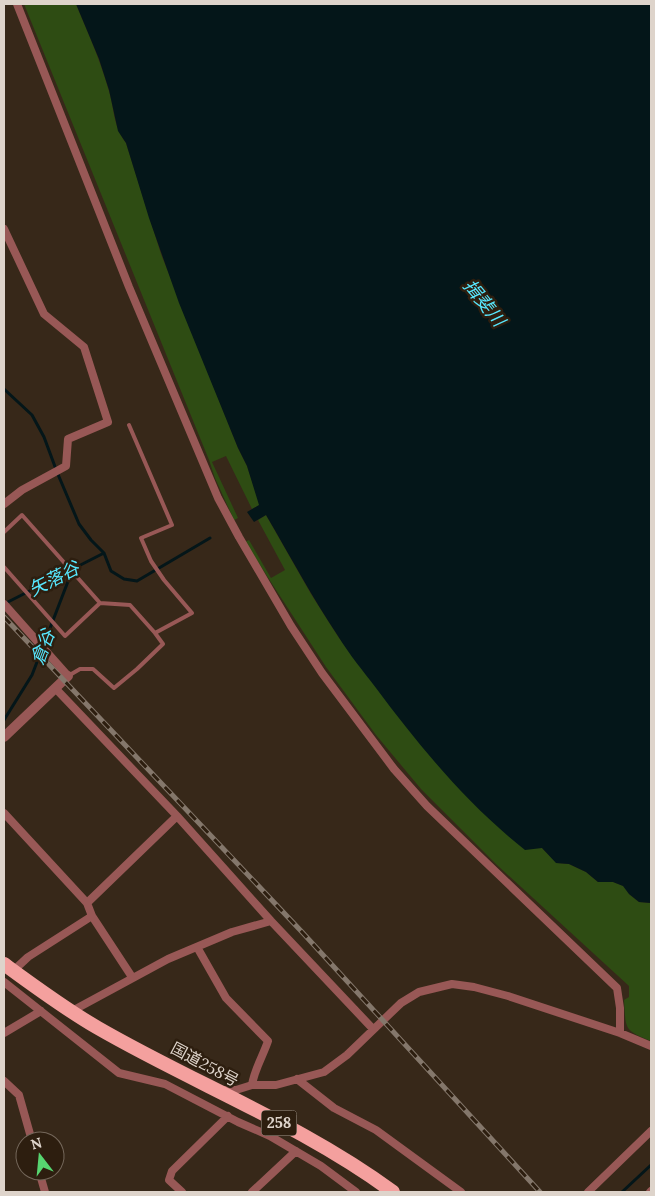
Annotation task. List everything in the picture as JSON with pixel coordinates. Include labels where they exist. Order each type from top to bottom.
[{"type":"highway","name":"国道258号","points":[[9,967],[97,1028],[339,1155],[393,1192]]},
{"type":"street","points":[[16,4],[129,287],[218,498],[291,626],[322,673],[394,769],[427,806],[617,988],[620,1008],[620,1033]]},
{"type":"street","points":[[4,229],[44,314],[84,346],[108,422],[68,439],[66,466],[22,490],[4,504]]},
{"type":"street","points":[[4,737],[68,676],[6,606]]},
{"type":"street","points":[[56,689],[177,816],[271,921],[373,1029]]},
{"type":"street","points":[[4,813],[87,903],[92,916],[132,977]]},
{"type":"street","points":[[87,903],[177,816]]},
{"type":"street","points":[[9,967],[92,916]]},
{"type":"street","points":[[72,1011],[132,977],[197,947],[232,932],[271,921]]},
{"type":"street","points":[[197,947],[226,998],[268,1041],[254,1074],[252,1085]]},
{"type":"street","points":[[4,982],[120,1073],[165,1084],[270,1136],[320,1166],[356,1192]]},
{"type":"street","points":[[216,1090],[236,1090],[252,1085],[276,1085],[324,1072],[348,1056],[401,1003],[419,992],[452,984],[474,987],[508,996],[620,1033],[651,1046]]},
{"type":"street","points":[[4,1033],[41,1011]]},
{"type":"street","points":[[297,1079],[334,1108],[376,1130],[461,1192]]},
{"type":"street","points":[[4,1081],[19,1095],[29,1131]]},
{"type":"street","points":[[182,1192],[169,1180],[172,1171],[228,1116]]},
{"type":"street","points":[[588,1192],[651,1131]]},
{"type":"street","points":[[252,1192],[296,1151]]},
{"type":"lane","points":[[129,425],[172,525],[141,538],[151,561],[164,580],[192,613],[155,633]]},
{"type":"lane","points":[[4,532],[22,515],[100,603],[130,605],[163,644],[137,670],[114,688],[93,669],[80,669],[68,676]]},
{"type":"lane","points":[[4,567],[65,636],[100,603]]},
{"type":"green space","points":[[24,4],[76,4],[93,45],[108,88],[116,123],[126,143],[161,254],[238,448],[247,466],[260,505],[252,509],[226,456],[212,462],[238,518],[234,520],[215,478]]},
{"type":"green space","points":[[266,515],[311,594],[339,638],[532,848],[542,848],[557,863],[569,864],[586,872],[598,882],[613,882],[624,886],[629,894],[639,902],[651,903],[651,1041],[635,1034],[626,1023],[624,1000],[629,997],[629,986],[497,865],[421,789],[376,735],[326,667],[245,542],[249,540],[271,578],[285,570],[258,520]]},
{"type":"water","name":"揖斐川","points":[[76,4],[651,4],[651,903],[639,902],[623,886],[613,882],[598,882],[586,872],[569,864],[556,863],[542,848],[525,850],[483,814],[427,753],[351,656],[319,606],[266,515],[254,522],[247,512],[259,505],[247,466],[179,303],[149,218],[126,143],[118,131],[109,90],[99,59]]},
{"type":"waterway","points":[[4,389],[32,415],[44,437],[79,524],[104,553],[111,571],[124,579],[137,581],[210,538]]},
{"type":"waterway","name":"矢落谷","points":[[4,604],[104,553]]},
{"type":"waterway","name":"倉谷","points":[[4,720],[32,675],[72,571]]},
{"type":"waterway","points":[[622,1192],[651,1165]]},
{"type":"railway","points":[[4,617],[302,932],[540,1192]]}]
